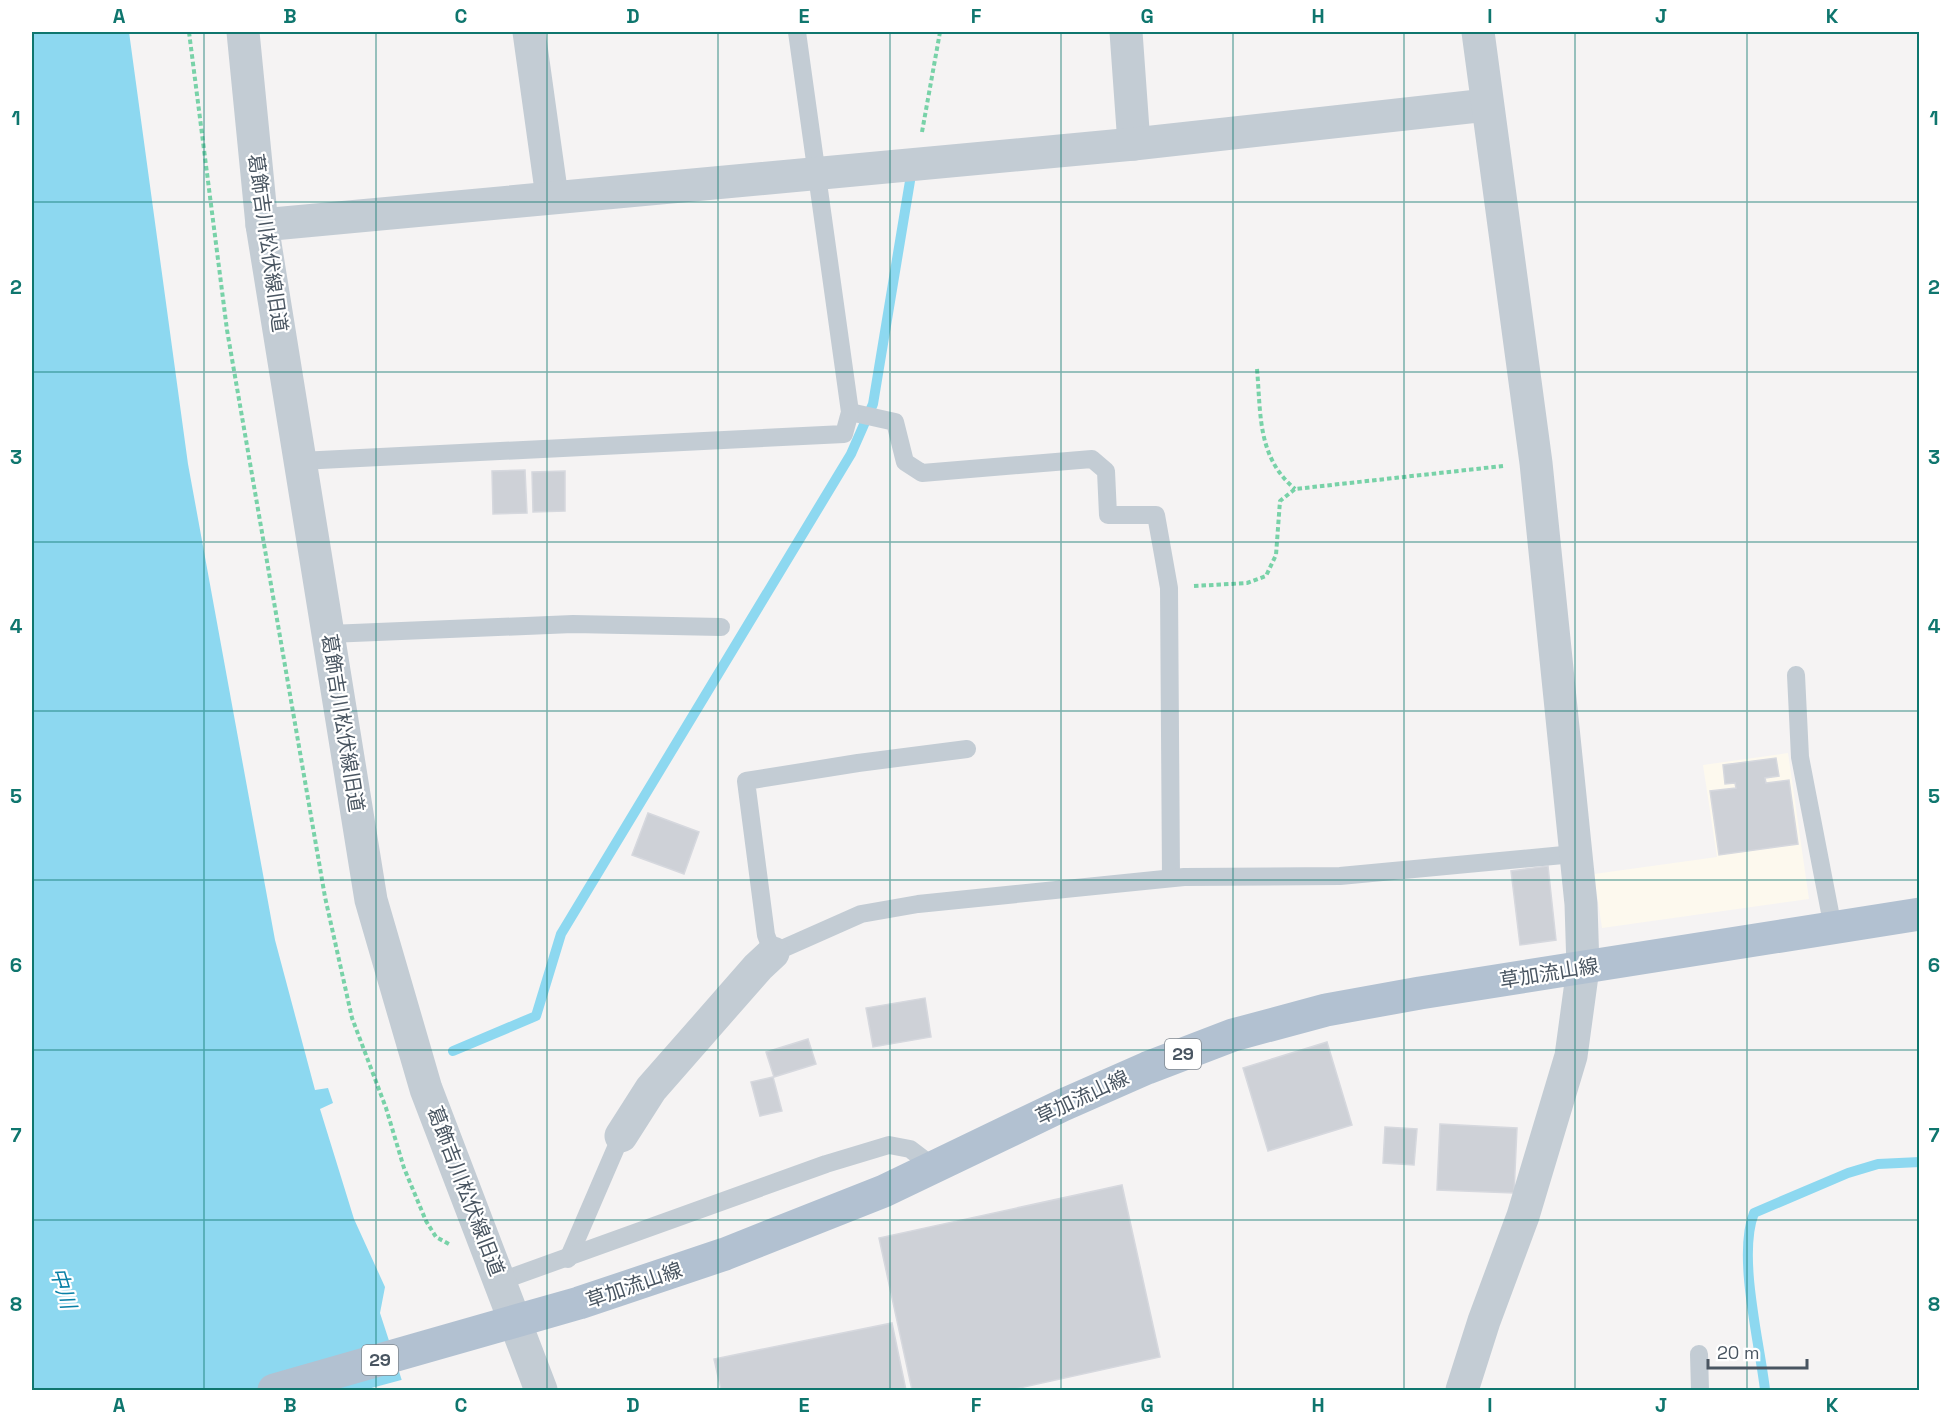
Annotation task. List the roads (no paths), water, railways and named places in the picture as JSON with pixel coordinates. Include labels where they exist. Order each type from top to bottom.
[{"type":"main road","name":"草加流山線","points":[[274,1390],[595,1298],[725,1254],[935,1168],[1063,1105],[1147,1068],[1233,1035],[1326,1010],[1419,993],[1920,914]]},
{"type":"street","name":"葛飾吉川松伏線旧道","points":[[243,32],[262,225],[371,900],[426,1089],[501,1281],[501,1325],[541,1390]]},
{"type":"street","points":[[528,32],[552,197]]},
{"type":"street","points":[[1126,32],[1134,144]]},
{"type":"street","points":[[1462,1390],[1523,1216],[1568,1067],[1578,1014],[1583,968],[1581,904],[1574,854],[1536,463],[1478,32]]},
{"type":"street","points":[[262,225],[816,174],[916,162],[1134,144],[1487,105]]},
{"type":"street","points":[[621,1136],[651,1089],[758,967],[773,953]]},
{"type":"lane","points":[[300,461],[844,435],[850,412],[797,32]]},
{"type":"lane","points":[[850,412],[895,422],[905,462],[922,473],[1092,459],[1106,471],[1108,515],[1156,515],[1169,588],[1171,878]]},
{"type":"lane","points":[[329,634],[573,624],[721,627]]},
{"type":"lane","points":[[1796,675],[1800,757],[1833,928]]},
{"type":"lane","points":[[967,749],[858,762],[746,781],[766,935],[773,953],[861,915],[918,904],[1171,878],[1340,876],[1574,854]]},
{"type":"lane","points":[[568,1259],[621,1136]]},
{"type":"lane","points":[[501,1281],[568,1259],[826,1164],[888,1145],[910,1149],[935,1168]]},
{"type":"lane","points":[[1700,1354],[1700,1390]]},
{"type":"water","name":"中川","points":[[32,32],[129,32],[188,464],[275,940],[315,1090],[328,1088],[333,1103],[320,1109],[354,1219],[385,1287],[380,1313],[405,1390],[32,1390]]},
{"type":"waterway","points":[[453,1051],[536,1016],[561,934],[851,454],[873,404],[910,181]]},
{"type":"waterway","points":[[1765,1390],[1749,1276],[1749,1231],[1754,1213],[1848,1173],[1878,1164],[1920,1162]]}]
